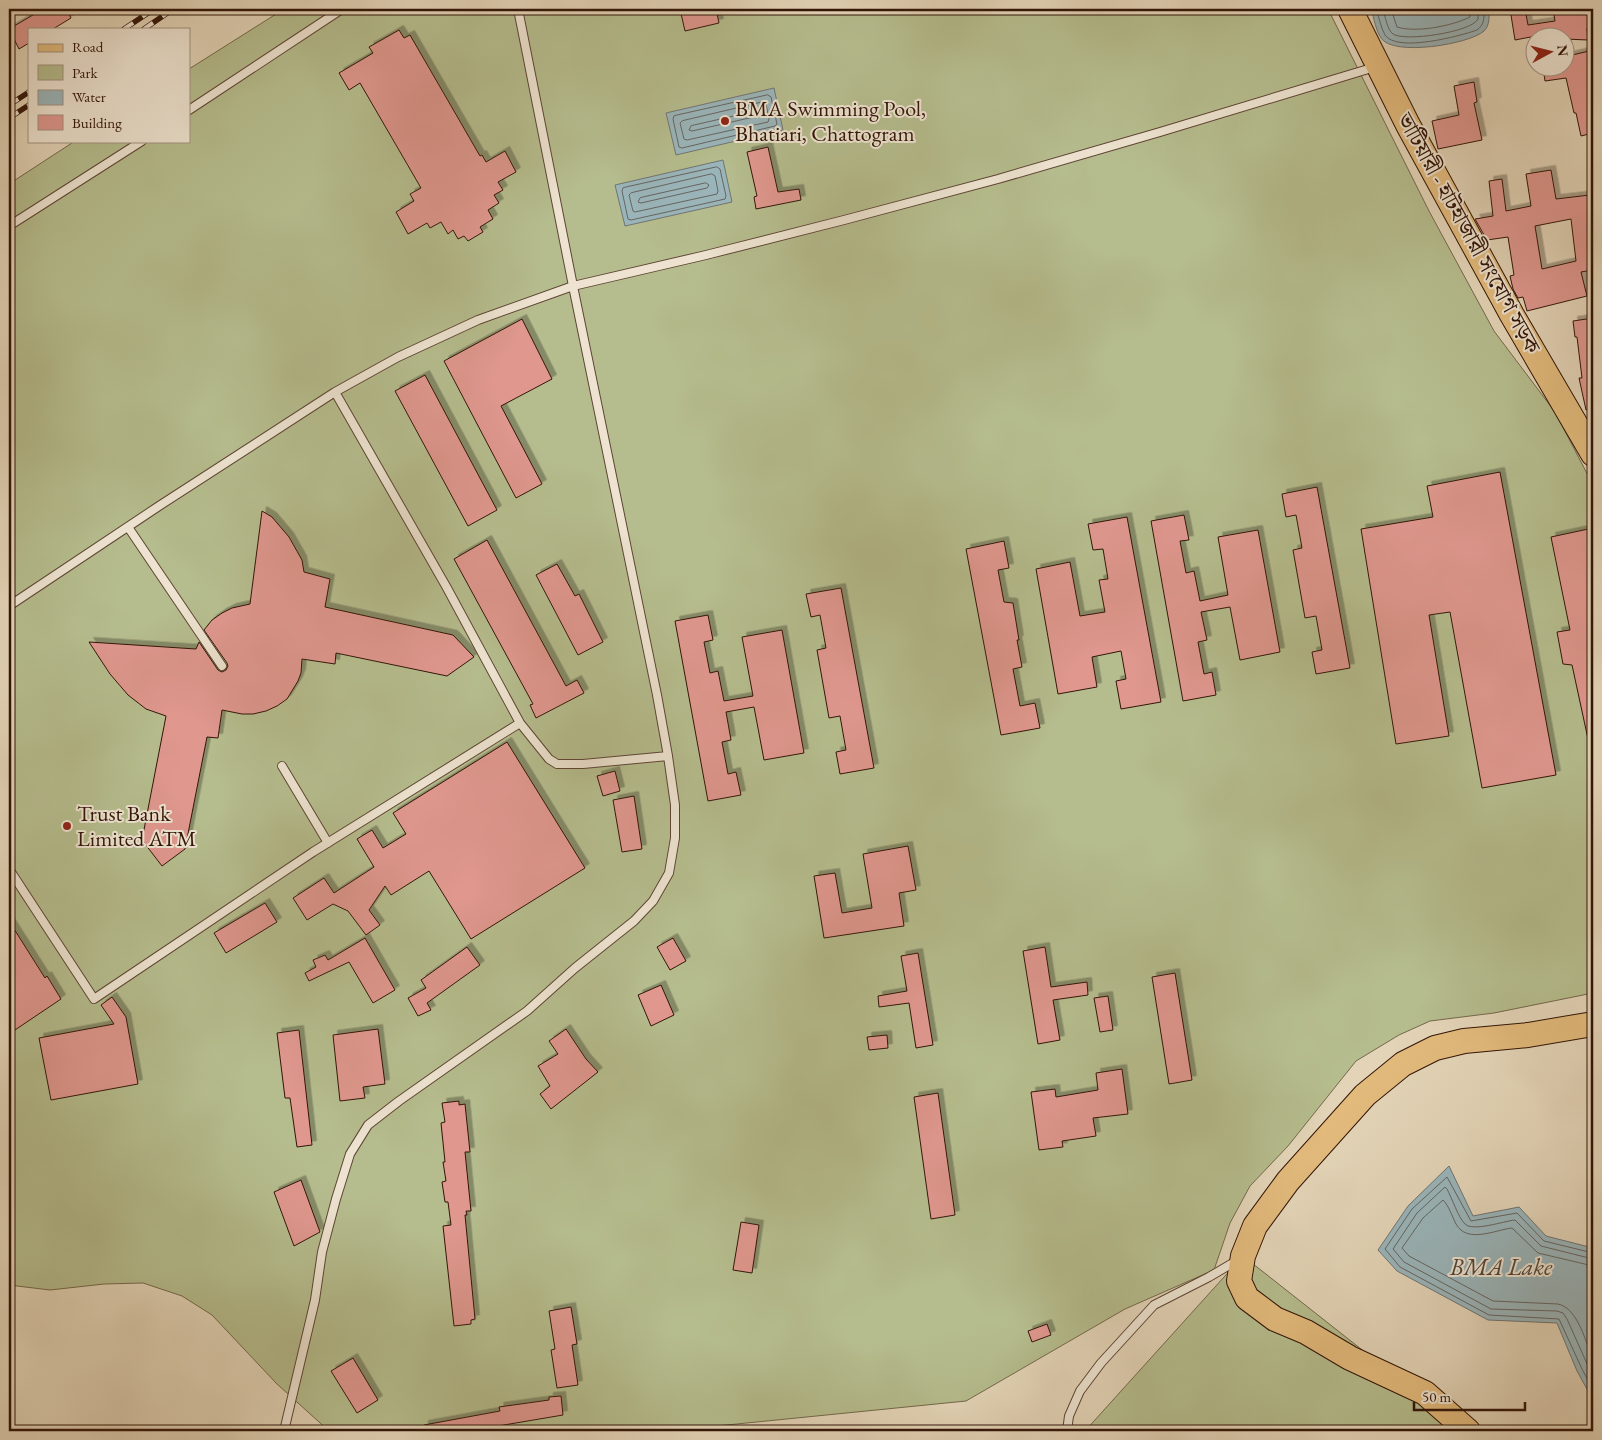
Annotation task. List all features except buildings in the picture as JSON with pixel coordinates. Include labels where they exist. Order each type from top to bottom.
[{"type":"main road","name":"ভাটিয়ারী - হাটহাজারী সংযোগ সড়ক","points":[[1350,9],[1408,125],[1593,454]]},
{"type":"main road","points":[[1468,1431],[1425,1393],[1350,1358],[1306,1332],[1275,1319],[1247,1298],[1239,1281],[1243,1256],[1255,1226],[1288,1181],[1365,1095],[1403,1064],[1435,1048],[1464,1041],[1528,1035],[1593,1024]]},
{"type":"lane","points":[[190,109],[342,9]]},
{"type":"lane","points":[[284,1431],[315,1300],[322,1252],[336,1199],[350,1154],[368,1125],[527,1011],[575,968],[634,921],[653,902],[669,873],[675,838],[675,806],[668,756],[518,9]]},
{"type":"lane","points":[[9,606],[335,392],[398,357],[478,320],[573,286],[706,256],[998,179],[1378,66]]},
{"type":"lane","points":[[9,226],[140,142]]},
{"type":"lane","points":[[335,392],[447,588],[520,723],[549,760],[557,764],[584,764],[668,756]]},
{"type":"lane","points":[[128,527],[222,666]]},
{"type":"lane","points":[[9,869],[94,999],[328,843],[520,723]]},
{"type":"lane","points":[[282,766],[328,843]]},
{"type":"lane","points":[[1066,1431],[1069,1416],[1080,1391],[1101,1363],[1154,1305],[1210,1277],[1243,1256]]},
{"type":"green space","points":[[284,9],[1328,9],[1429,211],[1494,331],[1555,412],[1593,485],[1593,993],[1494,1013],[1430,1021],[1399,1035],[1356,1061],[1288,1146],[1250,1186],[1230,1223],[1214,1270],[1125,1309],[966,1401],[667,1431],[329,1431],[277,1384],[212,1315],[182,1296],[143,1283],[104,1284],[50,1290],[9,1285],[9,184],[73,142],[190,142],[190,68]]},
{"type":"green space","points":[[1243,1256],[1465,1431],[1085,1431]]},
{"type":"water","points":[[1371,9],[1489,9],[1489,21],[1484,31],[1464,40],[1415,48],[1400,47],[1388,44],[1381,38]]},
{"type":"water","name":"BMA Swimming Pool, Bhatiari, Chattogram","points":[[774,88],[783,130],[676,155],[666,113]]},
{"type":"water","points":[[723,160],[732,202],[625,226],[615,185]]},
{"type":"water","name":"BMA Lake","points":[[1449,1166],[1473,1216],[1519,1207],[1546,1236],[1593,1248],[1593,1400],[1577,1371],[1557,1323],[1488,1320],[1397,1271],[1378,1250],[1408,1206]]},
{"type":"railway","points":[[126,28],[154,9]]},
{"type":"railway","points":[[145,28],[173,9]]},
{"type":"railway","points":[[9,105],[28,93]]},
{"type":"railway","points":[[9,118],[28,106]]},
{"type":"place","name":"BMA Swimming Pool, Bhatiari, Chattogram","points":[[725,121]]},
{"type":"place","name":"Trust Bank Limited ATM","points":[[67,826]]}]
